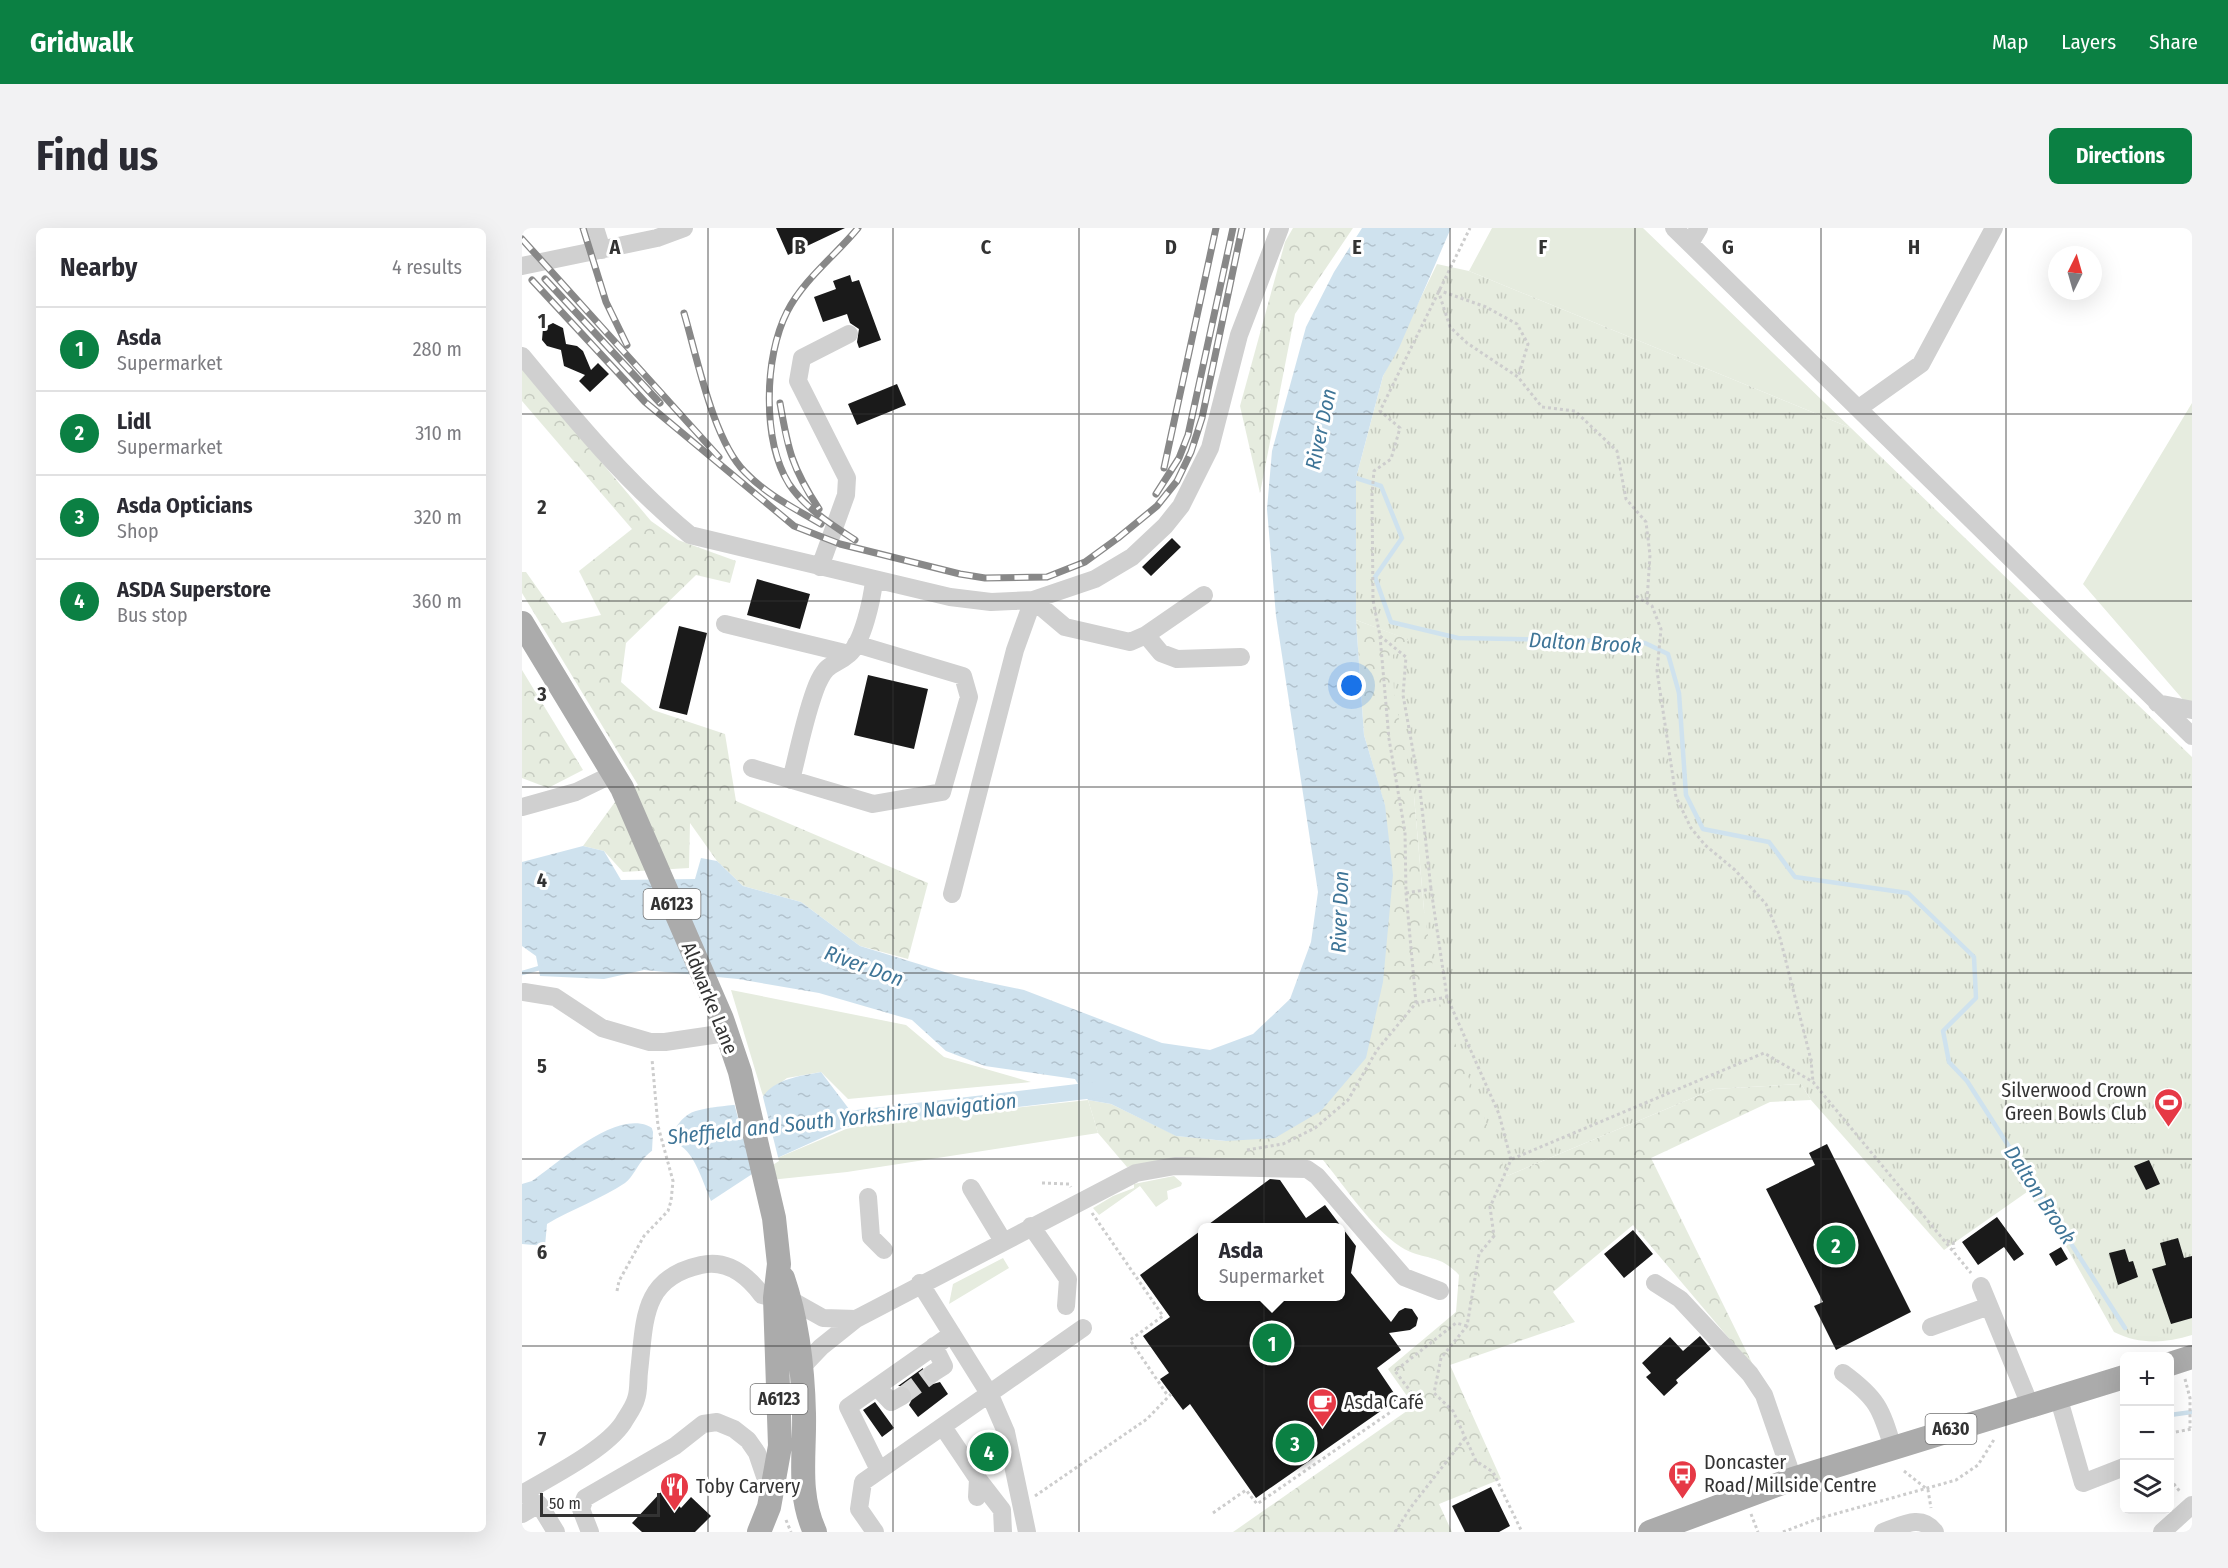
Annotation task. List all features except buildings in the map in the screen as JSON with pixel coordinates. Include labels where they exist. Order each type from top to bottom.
[{"type":"main road","name":"Aldwarke Lane","points":[[522,623],[618,781],[724,1026],[740,1072],[774,1218],[783,1299],[801,1368],[804,1416],[803,1500],[815,1532]]},
{"type":"main road","name":"Aldwarke Lane","points":[[759,1532],[771,1494],[780,1446],[783,1299]]},
{"type":"main road","name":"A630","points":[[1650,1532],[1793,1479],[2120,1378]]},
{"type":"street","points":[[595,228],[602,250]]},
{"type":"street","points":[[522,266],[657,238],[684,228]]},
{"type":"street","points":[[522,356],[576,421],[664,514],[690,535],[874,581],[981,601],[1033,600],[1095,579],[1132,557],[1166,526],[1180,506],[1210,448],[1239,335],[1280,228]]},
{"type":"street","points":[[1674,228],[1695,236],[1859,408],[2192,736]]},
{"type":"street","points":[[1859,408],[1921,364],[1994,228]]},
{"type":"street","points":[[820,567],[846,495],[847,478],[798,381],[798,371],[802,358],[849,334]]},
{"type":"street","points":[[791,780],[817,686],[829,664],[853,649],[871,602],[874,581]]},
{"type":"street","points":[[1033,600],[1065,627],[1130,642],[1146,635],[1204,595]]},
{"type":"street","points":[[952,894],[1015,650],[1033,600]]},
{"type":"street","points":[[725,624],[853,649],[963,676],[969,697],[942,792],[873,804],[752,768]]},
{"type":"street","points":[[1146,635],[1161,653],[1176,659],[1241,657]]},
{"type":"street","points":[[2157,703],[2192,710]]},
{"type":"street","points":[[522,807],[618,781]]},
{"type":"street","points":[[524,992],[555,997],[602,1028],[650,1042],[665,1042],[724,1026]]},
{"type":"street","points":[[801,1368],[821,1347],[856,1319],[920,1283],[1136,1173],[1175,1166],[1307,1169],[1317,1176],[1404,1278],[1440,1291]]},
{"type":"street","points":[[971,1188],[1003,1240]]},
{"type":"street","points":[[868,1197],[871,1237],[884,1250]]},
{"type":"street","points":[[1031,1226],[1068,1279],[1066,1306]]},
{"type":"street","points":[[522,1494],[590,1453],[621,1426],[636,1399],[645,1320],[652,1295],[671,1276],[690,1267],[713,1262],[749,1277],[762,1295],[783,1299],[823,1318],[856,1319]]},
{"type":"street","points":[[920,1283],[990,1395],[1006,1432],[1027,1532]]},
{"type":"street","points":[[1655,1283],[1680,1299],[1750,1374],[1764,1395],[1793,1479]]},
{"type":"street","points":[[1981,1286],[2030,1405]]},
{"type":"street","points":[[1930,1327],[1989,1306]]},
{"type":"street","points":[[874,1532],[859,1509],[859,1492],[862,1482],[990,1395],[1083,1328]]},
{"type":"street","points":[[879,1470],[848,1407],[952,1334]]},
{"type":"street","points":[[933,1373],[944,1366],[934,1346]]},
{"type":"street","points":[[1843,1373],[1869,1392],[1882,1413],[1893,1448]]},
{"type":"street","points":[[877,1387],[891,1402],[902,1396]]},
{"type":"street","points":[[2058,1396],[2083,1483],[2120,1469]]},
{"type":"street","points":[[590,1532],[581,1509],[585,1498],[675,1446],[703,1424],[717,1422],[734,1429],[748,1440],[757,1453],[771,1494]]},
{"type":"street","points":[[943,1427],[977,1488],[1002,1510],[1003,1532]]},
{"type":"street","points":[[522,1514],[539,1504],[556,1532]]},
{"type":"street","points":[[2162,1532],[2192,1506]]},
{"type":"street","points":[[1883,1532],[1929,1526]]},
{"type":"path","points":[[1416,1003],[1406,893],[1405,832],[1389,739],[1380,636],[1373,600],[1372,494],[1374,471],[1391,459],[1400,428],[1380,411],[1470,228]]},
{"type":"path","points":[[1438,290],[1450,327],[1467,343],[1518,377],[1542,407],[1575,411],[1617,451],[1626,499],[1646,522],[1650,555],[1647,601]]},
{"type":"path","points":[[1438,290],[1486,307],[1517,324],[1528,344],[1518,377]]},
{"type":"path","points":[[1636,596],[1652,606],[1661,629],[1657,671],[1676,797],[1691,828],[1766,904],[1779,934],[1810,1060],[1813,1082]]},
{"type":"path","points":[[1380,636],[1406,657],[1403,695],[1420,790],[1431,889],[1447,997],[1499,1114],[1511,1160],[1490,1207],[1494,1236],[1479,1254],[1467,1326],[1441,1358],[1434,1393],[1453,1411],[1476,1461],[1493,1472],[1522,1532]]},
{"type":"path","points":[[1406,893],[1431,889]]},
{"type":"path","points":[[1244,1150],[1283,1144],[1315,1128],[1348,1100],[1377,1050],[1416,1003],[1447,997]]},
{"type":"path","points":[[617,1291],[619,1281],[644,1236],[668,1211],[671,1201],[673,1180],[655,1108],[650,1042]]},
{"type":"path","points":[[1511,1160],[1764,1053],[1813,1082],[1981,1286]]},
{"type":"path","points":[[1021,1498],[1036,1496],[1147,1419],[1169,1395],[1130,1340],[1163,1316],[1069,1184],[1042,1184]]},
{"type":"path","points":[[1213,1513],[1246,1490],[1257,1504],[1414,1396],[1395,1371],[1456,1323],[1467,1326]]},
{"type":"path","points":[[2174,1432],[2191,1429],[2191,1401],[2181,1361]]},
{"type":"path","points":[[1783,1532],[1817,1520],[1928,1490],[1967,1474],[1984,1457],[1997,1434]]},
{"type":"path","points":[[1395,1532],[1411,1507],[1465,1438]]},
{"type":"path","points":[[1904,1471],[1928,1490],[1931,1506],[1929,1526]]},
{"type":"green space","points":[[1293,228],[1353,228],[1295,314],[1260,493],[1240,406],[1285,242]]},
{"type":"green space","points":[[1492,228],[1643,228],[1851,428],[1469,271]]},
{"type":"green space","points":[[1437,264],[1469,271],[1851,428],[2192,757],[2192,1335],[2172,1340],[2143,1341],[2114,1332],[2067,1248],[2027,1192],[1944,1250],[1811,1100],[1801,1084],[1714,1089],[1507,1176],[1438,999],[1424,910],[1414,796],[1394,694],[1393,655],[1409,640],[1356,620],[1356,478],[1383,376]]},
{"type":"green space","points":[[522,368],[651,521],[678,540],[736,561],[730,583],[696,575],[626,643],[621,682],[653,710],[725,734],[736,801],[928,883],[908,959],[860,946],[801,902],[743,886],[717,861],[690,823],[689,868],[623,872],[604,851],[583,846],[615,802],[638,785],[522,593],[522,572],[526,572],[562,623],[601,615],[579,571],[632,529],[522,401]]},
{"type":"green space","points":[[2192,403],[2192,710],[2083,584]]},
{"type":"green space","points":[[1356,620],[1410,640],[1414,796],[1424,910],[1507,1176],[1714,1089],[1801,1084],[1811,1100],[1770,1102],[1651,1158],[1755,1369],[1633,1225],[1553,1292],[1575,1322],[1450,1365],[1501,1479],[1439,1504],[1452,1532],[1233,1532],[1414,1406],[1388,1369],[1456,1312],[1459,1275],[1444,1263],[1401,1247],[1379,1229],[1323,1160],[1170,1159],[1127,1167],[1098,1133],[1088,1100],[1111,1104],[1177,1136],[1226,1141],[1385,806],[1364,735]]},
{"type":"green space","points":[[522,670],[583,770],[548,788],[522,778]]},
{"type":"green space","points":[[731,990],[906,1025],[944,1057],[1031,1082],[848,1099],[821,1072],[787,1078],[763,1096]]},
{"type":"green space","points":[[1088,1100],[1098,1133],[847,1172],[770,1180],[775,1159],[846,1129],[875,1123]]},
{"type":"green space","points":[[1174,1176],[1182,1183],[1181,1186],[1167,1191],[1168,1199],[1156,1207],[1140,1186],[1099,1215],[1093,1208],[1113,1196],[1134,1188],[1134,1184]]},
{"type":"green space","points":[[1003,1258],[1009,1268],[949,1304],[953,1284]]},
{"type":"water","name":"River Don","points":[[1362,228],[1451,228],[1399,348],[1383,376],[1356,478],[1356,620],[1364,735],[1385,805],[1393,875],[1383,982],[1366,1058],[1321,1111],[1275,1138],[1226,1141],[1176,1136],[1111,1104],[1088,1100],[1075,1079],[985,1066],[946,1051],[912,1020],[819,993],[738,979],[644,970],[604,979],[540,976],[536,956],[522,946],[522,862],[583,846],[604,851],[621,880],[695,879],[701,858],[717,861],[743,886],[801,902],[860,946],[961,977],[1024,990],[1162,1043],[1210,1050],[1253,1034],[1290,999],[1311,942],[1318,892],[1276,616],[1267,509],[1272,451],[1306,327],[1334,272]]},
{"type":"water","points":[[821,1072],[849,1109],[860,1112],[861,1120],[775,1159],[711,1201],[695,1163],[688,1153],[680,1146],[670,1143],[659,1146],[645,1157],[625,1183],[547,1224],[545,1246],[522,1244],[522,1184],[532,1181],[593,1138],[628,1124],[644,1124],[657,1132],[672,1132],[684,1118],[695,1111],[760,1102],[765,1094],[778,1083]]},
{"type":"pier","points":[[762,1093],[779,1161],[754,1177],[734,1103],[758,1099]]},
{"type":"pier","points":[[650,1122],[658,1129],[664,1129],[674,1146],[652,1151],[653,1132]]},
{"type":"waterway","name":"Dalton Brook","points":[[1356,478],[1381,486],[1402,538],[1375,577],[1391,622],[1458,638],[1645,643],[1668,654],[1679,693],[1686,795],[1703,829],[1769,842],[1795,877],[1908,893],[1974,957],[1976,998],[1943,1031],[1949,1062],[1967,1081],[2125,1328]]},
{"type":"waterway","points":[[522,973],[543,967]]},
{"type":"waterway","name":"Sheffield and South Yorkshire Navigation","points":[[840,1120],[1103,1089]]},
{"type":"waterway","name":"Dalton Brook","points":[[2174,1414],[2192,1412]]},
{"type":"tunnel","points":[[902,1396],[933,1373]]},
{"type":"railway","points":[[583,228],[606,302],[627,345]]},
{"type":"railway","points":[[855,540],[811,508],[789,484],[780,466],[774,445],[769,398],[774,352],[787,312],[811,278],[858,228]]},
{"type":"railway","points":[[1164,468],[1216,228]]},
{"type":"railway","points":[[1156,494],[1179,458],[1188,435],[1233,228]]},
{"type":"railway","points":[[532,280],[645,402],[794,526],[840,544],[960,574],[985,578],[1047,577],[1085,562],[1118,538],[1157,506],[1177,481],[1191,452],[1202,418],[1242,228]]},
{"type":"railway","points":[[522,239],[719,457]]},
{"type":"railway","points":[[545,279],[660,403]]},
{"type":"railway","points":[[684,313],[707,397],[724,440],[734,458],[762,488],[821,524]]},
{"type":"railway","points":[[780,403],[792,458],[819,509]]},
{"type":"place","name":"Silverwood Crown Green Bowls Club","points":[[2168,1128]]},
{"type":"place","name":"Lidl","points":[[1836,1245]]},
{"type":"place","name":"Asda","points":[[1272,1343]]},
{"type":"place","name":"Asda Café","points":[[1323,1428]]},
{"type":"place","name":"Asda Opticians","points":[[1295,1443]]},
{"type":"place","name":"ASDA Superstore","points":[[989,1452]]},
{"type":"place","name":"Doncaster Road/Millside Centre","points":[[1683,1500]]},
{"type":"place","name":"Toby Carvery","points":[[675,1512]]}]
